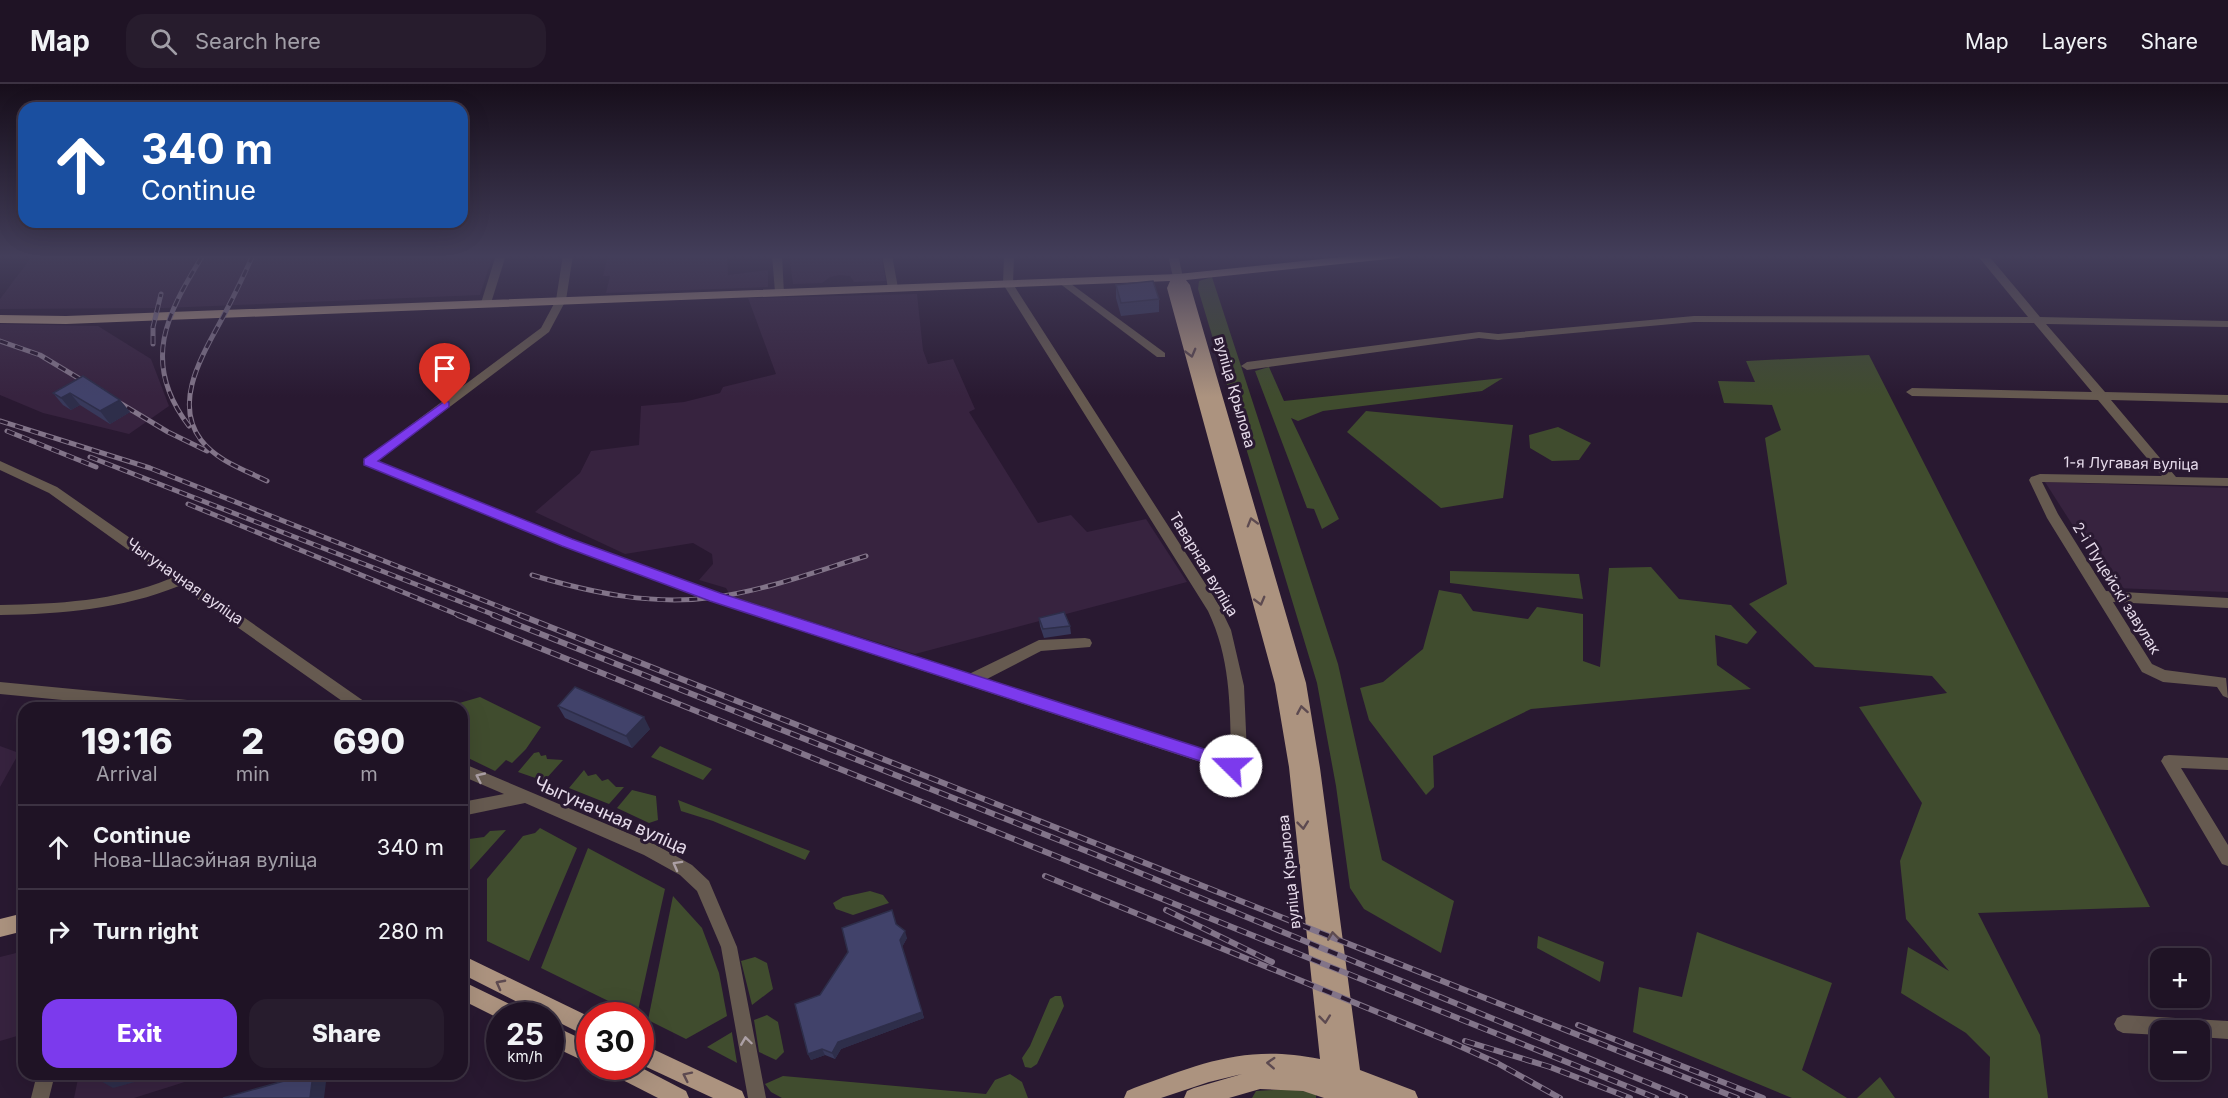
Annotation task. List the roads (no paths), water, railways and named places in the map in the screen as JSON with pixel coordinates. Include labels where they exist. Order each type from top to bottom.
[{"type":"main road","points":[[0,319],[66,320],[503,302]]},
{"type":"main road","name":"вуліца Крылова","points":[[1189,302],[1298,683],[1334,1098]]},
{"type":"main road","name":"вуліца Крылова","points":[[1304,767],[1353,1098]]},
{"type":"main road","points":[[0,928],[18,924]]},
{"type":"main road","points":[[468,967],[576,1021]]},
{"type":"main road","points":[[468,993],[486,1002]]},
{"type":"main road","points":[[654,1060],[735,1098]]},
{"type":"main road","points":[[1134,1098],[1236,1064],[1267,1062],[1305,1066],[1359,1079],[1408,1098]]},
{"type":"main road","points":[[1194,1098],[1260,1079],[1304,1081],[1368,1098]]},
{"type":"main road","points":[[644,1080],[679,1098]]},
{"type":"street","name":"Таварная вуліца","points":[[560,302],[545,330],[369,462],[567,543],[701,591],[1231,766],[1239,754],[1237,686],[1224,630],[1214,609],[1020,302]]},
{"type":"street","points":[[1091,302],[1161,355]]},
{"type":"street","points":[[2021,302],[2172,480]]},
{"type":"street","points":[[1247,366],[1479,335],[1498,337],[1694,319],[2036,320],[2228,324]]},
{"type":"street","points":[[1912,392],[2228,399]]},
{"type":"street","name":"Чыгуначная вуліца","points":[[0,465],[53,490],[182,579],[352,702]]},
{"type":"street","name":"1-я Лугавая вуліца","points":[[2035,480],[2040,477],[2228,482]]},
{"type":"street","name":"2-і Пуцейскі завулак","points":[[2035,480],[2052,515],[2147,668],[2163,676],[2226,686]]},
{"type":"street","points":[[0,610],[96,605],[149,594],[182,579]]},
{"type":"street","points":[[2103,596],[2228,603]]},
{"type":"street","points":[[971,680],[1040,646],[1084,643]]},
{"type":"street","points":[[0,688],[146,702]]},
{"type":"street","points":[[2228,764],[2169,761],[2228,859]]},
{"type":"street","name":"Чыгуначная вуліца","points":[[468,772],[650,850],[686,870],[703,886],[729,947],[757,1098]]},
{"type":"street","points":[[468,808],[523,797]]},
{"type":"street","points":[[2123,1024],[2228,1030]]},
{"type":"street","points":[[40,1098],[44,1080]]},
{"type":"railway","points":[[153,344],[153,327],[159,302]]},
{"type":"railway","points":[[177,302],[164,339],[162,359],[165,381],[174,403],[189,426]]},
{"type":"railway","points":[[230,302],[201,359],[190,392],[189,408],[193,425],[201,440],[215,454],[267,481]]},
{"type":"railway","points":[[0,341],[40,355],[168,432],[207,451]]},
{"type":"railway","points":[[0,421],[150,468],[523,616]]},
{"type":"railway","points":[[7,431],[96,467]]},
{"type":"railway","points":[[90,457],[497,616]]},
{"type":"railway","points":[[188,504],[461,616]]},
{"type":"railway","points":[[532,575],[623,596],[646,599],[693,599],[754,590],[866,556]]},
{"type":"railway","points":[[458,615],[1656,1098]]},
{"type":"railway","points":[[493,615],[1094,854],[1685,1098]]},
{"type":"railway","points":[[520,615],[1737,1098]]},
{"type":"railway","points":[[1045,876],[1453,1043],[1497,1063],[1560,1098]]},
{"type":"railway","points":[[1166,910],[1272,962]]},
{"type":"railway","points":[[1578,1025],[1763,1098]]},
{"type":"railway","points":[[1465,1041],[1550,1067],[1630,1098]]}]
